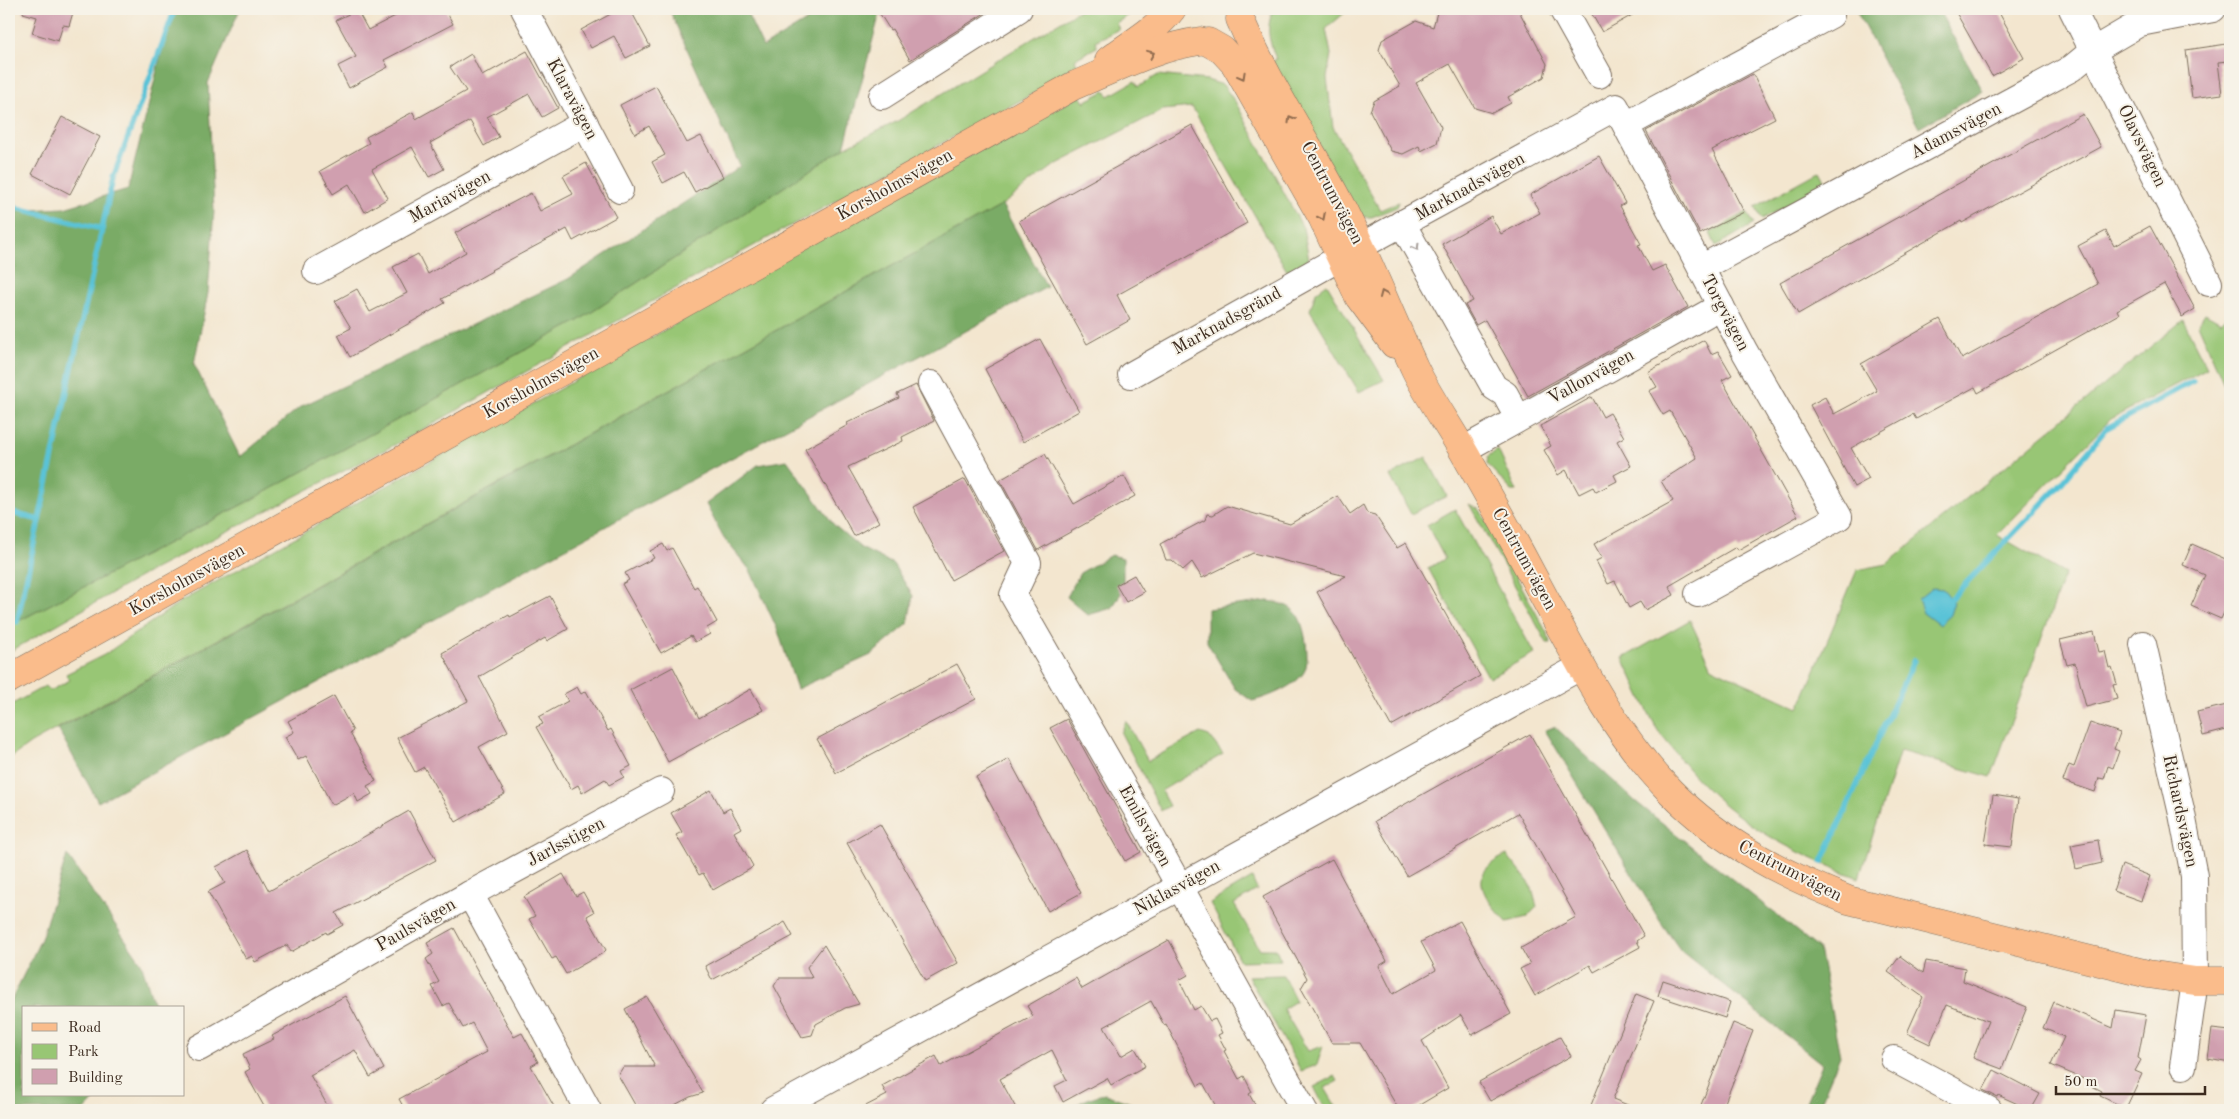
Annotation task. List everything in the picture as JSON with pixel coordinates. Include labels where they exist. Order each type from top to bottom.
[{"type":"main road","name":"Korsholmsvägen","points":[[1074,86],[1149,31],[1172,9]]},
{"type":"main road","name":"Centrumvägen","points":[[1177,9],[1178,17],[1185,32],[1222,50],[1235,64],[1322,217],[1342,257],[1379,285],[1416,371],[1462,450],[1597,694],[1633,746],[1670,791],[1712,828],[1761,860],[1807,883],[1848,900],[2148,974],[2195,981],[2230,981]]},
{"type":"main road","name":"Korsholmsvägen","points":[[9,679],[1074,86],[1158,51],[1181,44],[1225,38],[1232,33],[1242,12]]},
{"type":"main road","name":"Centrumvägen","points":[[1242,12],[1265,72],[1341,206],[1342,257]]},
{"type":"street","name":"Klaravägen","points":[[524,9],[620,190]]},
{"type":"street","points":[[882,96],[1019,9]]},
{"type":"street","points":[[1562,9],[1599,75]]},
{"type":"street","name":"Olavsvägen","points":[[2072,9],[2209,283]]},
{"type":"street","name":"Adamsvägen","points":[[1701,268],[2072,68],[2094,50],[2140,23],[2213,9]]},
{"type":"street","name":"Marknadsvägen","points":[[1342,257],[1402,223],[1831,14]]},
{"type":"street","name":"Torgvägen","points":[[1621,116],[1721,306],[1840,517],[1698,594]]},
{"type":"street","name":"Mariavägen","points":[[316,271],[585,123]]},
{"type":"street","points":[[1402,223],[1494,387],[1505,394],[1518,418]]},
{"type":"street","name":"Marknadsgränd","points":[[1131,376],[1342,257]]},
{"type":"street","name":"Vallonvägen","points":[[1462,450],[1721,306]]},
{"type":"street","name":"Emilsvägen","points":[[931,384],[1028,563],[1013,595],[1142,820],[1178,888],[1304,1110]]},
{"type":"street","name":"Richardsvägen","points":[[2143,644],[2180,805],[2194,876],[2195,981],[2183,1066]]},
{"type":"street","name":"Niklasvägen","points":[[773,1110],[1582,666]]},
{"type":"street","name":"Jarlsstigen","points":[[470,894],[661,791]]},
{"type":"street","name":"Paulsvägen","points":[[199,1048],[470,894],[588,1110]]},
{"type":"street","points":[[1894,1059],[1989,1110]]},
{"type":"green space","points":[[172,9],[240,9],[208,83],[214,211],[208,293],[194,364],[240,457],[300,407],[568,279],[740,166],[669,9],[745,9],[763,47],[826,9],[881,9],[844,148],[578,321],[247,502],[9,626],[9,211],[64,208],[128,189]]},
{"type":"green space","points":[[1081,9],[1139,9],[1116,23],[1119,29],[1095,41],[1097,47],[1075,59],[1077,64],[1065,71],[1067,75],[678,287],[400,442],[147,573],[9,652],[9,626],[247,502],[578,321],[844,148],[896,122]]},
{"type":"green space","points":[[1273,9],[1349,9],[1326,29],[1331,54],[1327,78],[1333,127],[1380,210],[1399,202],[1397,207],[1372,217],[1360,217],[1271,63],[1276,59],[1269,34],[1269,23]]},
{"type":"green space","points":[[1855,9],[1938,9],[1983,91],[1919,128]]},
{"type":"green space","points":[[1158,75],[1207,80],[1223,85],[1236,103],[1303,228],[1309,259],[1287,271],[1192,107],[1163,110],[1055,165],[1002,205],[31,743],[9,759],[9,706],[45,686],[50,691],[70,680],[66,674],[104,655],[180,602],[725,296],[816,238],[1080,96],[1084,102],[1105,91],[1109,96],[1135,81],[1138,87]]},
{"type":"green space","points":[[1820,171],[1827,184],[1762,219],[1755,207]]},
{"type":"green space","points":[[1002,205],[1047,287],[98,802],[58,729]]},
{"type":"green space","points":[[1747,212],[1754,224],[1716,246],[1710,233]]},
{"type":"green space","points":[[1327,284],[1384,380],[1359,392],[1310,310],[1316,292]]},
{"type":"green space","points":[[2205,313],[2221,322],[2230,313],[2230,398],[2198,324]]},
{"type":"green space","points":[[2183,320],[2207,368],[2111,419],[1997,535],[2065,574],[1991,777],[1900,751],[1859,878],[1781,843],[1757,828],[1734,812],[1693,774],[1658,730],[1623,658],[1690,620],[1712,668],[1799,708],[1857,570],[1887,564]]},
{"type":"green space","points":[[1498,450],[1517,491],[1512,491],[1487,464],[1488,456]]},
{"type":"green space","points":[[1426,457],[1447,496],[1411,514],[1390,476]]},
{"type":"green space","points":[[787,460],[834,525],[861,548],[893,564],[913,596],[908,624],[871,655],[797,689],[778,631],[750,570],[723,537],[706,504],[758,465]]},
{"type":"green space","points":[[1469,504],[1480,510],[1548,635],[1550,643],[1547,643]]},
{"type":"green space","points":[[1455,509],[1534,653],[1489,678],[1428,568],[1445,559],[1427,525]]},
{"type":"green space","points":[[1111,555],[1123,558],[1123,590],[1112,608],[1088,615],[1067,597],[1080,573]]},
{"type":"green space","points":[[1268,601],[1287,606],[1296,613],[1302,625],[1306,641],[1306,664],[1302,676],[1290,686],[1274,694],[1252,701],[1235,689],[1207,642],[1207,609]]},
{"type":"green space","points":[[1126,721],[1148,761],[1200,733],[1209,736],[1223,754],[1161,791],[1169,806],[1161,811],[1121,733]]},
{"type":"green space","points":[[1555,727],[1635,801],[1819,949],[1840,1056],[1817,1110],[1803,1110],[1822,1064],[1681,951],[1660,921],[1545,730]]},
{"type":"green space","points":[[67,855],[141,962],[154,1006],[22,1006],[22,1096],[98,1096],[85,1110],[9,1110],[9,1005],[41,939]]},
{"type":"green space","points":[[1507,855],[1531,885],[1537,907],[1527,917],[1507,922],[1485,895],[1482,878],[1486,870],[1494,862]]},
{"type":"green space","points":[[1252,878],[1257,890],[1234,904],[1260,949],[1276,949],[1281,960],[1240,961],[1210,903]]},
{"type":"green space","points":[[1283,975],[1296,1001],[1283,1009],[1308,1051],[1323,1046],[1317,1065],[1301,1071],[1248,976]]},
{"type":"green space","points":[[1335,1076],[1338,1081],[1325,1088],[1338,1110],[1326,1110],[1314,1087]]},
{"type":"green space","points":[[1105,1094],[1150,1110],[1069,1110],[1095,1096]]},
{"type":"water","points":[[1932,588],[1943,589],[1954,602],[1950,615],[1939,625],[1923,613],[1918,599]]},
{"type":"building","points":[[24,9],[74,9],[69,26],[63,25],[58,41],[32,33],[37,17],[23,13]]},
{"type":"building","points":[[409,9],[445,9],[453,24],[384,60],[388,67],[349,88],[338,66],[356,57],[336,20],[357,10],[368,30]]},
{"type":"building","points":[[620,9],[630,9],[650,46],[626,58],[614,36],[591,48],[581,30]]},
{"type":"building","points":[[890,9],[987,9],[988,11],[910,60],[892,29],[890,30],[880,14]]},
{"type":"building","points":[[1438,9],[1518,9],[1547,64],[1544,77],[1508,97],[1511,103],[1492,113],[1475,108],[1450,64],[1416,83],[1441,127],[1437,143],[1421,151],[1419,146],[1403,154],[1391,151],[1370,111],[1374,101],[1400,86],[1379,50],[1382,40],[1416,21],[1433,27]]},
{"type":"building","points":[[1589,9],[1643,9],[1602,32]]},
{"type":"building","points":[[1954,9],[1997,9],[2024,58],[1992,76]]},
{"type":"building","points":[[2227,44],[2229,61],[2218,62],[2222,94],[2192,98],[2186,50]]},
{"type":"building","points":[[527,51],[558,108],[542,117],[529,94],[487,117],[499,137],[484,146],[470,121],[430,143],[444,169],[429,177],[412,147],[372,169],[388,198],[365,212],[349,184],[333,194],[320,171],[369,143],[366,137],[413,112],[416,119],[466,91],[450,67],[471,54],[482,76]]},
{"type":"building","points":[[1753,74],[1775,118],[1712,150],[1744,212],[1700,234],[1646,131]]},
{"type":"building","points":[[656,86],[687,143],[701,136],[723,177],[695,192],[684,172],[663,183],[652,162],[665,155],[649,126],[635,134],[620,105]]},
{"type":"building","points":[[2083,114],[2101,147],[1962,223],[1961,221],[1798,314],[1780,283]]},
{"type":"building","points":[[62,117],[100,137],[70,194],[32,174]]},
{"type":"building","points":[[1192,125],[1247,223],[1117,295],[1130,320],[1087,344],[1019,221]]},
{"type":"building","points":[[1599,156],[1625,203],[1620,206],[1641,244],[1638,245],[1652,271],[1665,265],[1688,307],[1528,396],[1485,320],[1476,325],[1465,305],[1473,301],[1442,244],[1491,216],[1501,234],[1540,213],[1530,195]]},
{"type":"building","points":[[586,163],[616,217],[573,241],[567,229],[491,270],[442,299],[445,303],[350,357],[338,335],[351,328],[335,301],[357,289],[370,312],[407,293],[393,267],[418,254],[428,274],[466,252],[455,233],[531,193],[540,211],[573,194],[563,176]]},
{"type":"building","points":[[2150,226],[2195,309],[2182,317],[2164,284],[2117,310],[2119,314],[1978,393],[1975,387],[1916,419],[1913,414],[1851,448],[1869,479],[1854,487],[1810,405],[1825,397],[1834,414],[1877,391],[1861,364],[1940,319],[1962,359],[2098,284],[2078,246],[2106,231],[2114,246]]},
{"type":"building","points":[[1040,339],[1079,411],[1023,442],[985,369]]},
{"type":"building","points":[[1704,340],[1711,354],[1718,351],[1732,375],[1722,380],[1798,516],[1738,550],[1736,547],[1669,586],[1674,595],[1645,610],[1640,602],[1629,608],[1615,581],[1608,584],[1596,561],[1602,558],[1594,544],[1673,501],[1661,481],[1697,458],[1670,411],[1663,415],[1649,391],[1657,387],[1648,372]]},
{"type":"building","points":[[916,385],[934,421],[902,437],[903,441],[848,467],[879,522],[854,536],[805,449],[848,425],[847,423],[899,398],[897,394]]},
{"type":"building","points":[[1592,397],[1603,417],[1610,413],[1624,437],[1617,441],[1631,466],[1614,475],[1617,481],[1596,492],[1593,487],[1579,494],[1566,470],[1558,475],[1544,450],[1551,446],[1540,426]]},
{"type":"building","points":[[1045,454],[1074,504],[1124,476],[1135,496],[1038,550],[1000,480]]},
{"type":"building","points":[[965,479],[1004,551],[951,580],[913,507]]},
{"type":"building","points":[[1338,496],[1350,514],[1363,505],[1367,513],[1375,515],[1397,548],[1406,543],[1480,676],[1391,726],[1317,592],[1346,576],[1253,553],[1202,578],[1192,562],[1183,570],[1172,560],[1166,560],[1160,544],[1205,520],[1207,514],[1213,515],[1227,506],[1290,524]]},
{"type":"building","points":[[663,544],[667,551],[672,548],[694,588],[697,586],[717,622],[707,628],[710,634],[695,642],[691,636],[661,653],[622,584],[629,580],[625,573],[654,558],[650,551]]},
{"type":"building","points":[[2192,544],[2230,561],[2230,599],[2221,619],[2191,606],[2205,575],[2183,565]]},
{"type":"building","points":[[1134,575],[1144,592],[1126,602],[1116,585]]},
{"type":"building","points":[[550,596],[568,629],[547,641],[545,638],[479,677],[508,731],[479,747],[505,794],[456,822],[424,767],[415,772],[397,738],[468,701],[442,653],[509,615],[510,617]]},
{"type":"building","points":[[2094,632],[2099,652],[2105,651],[2109,668],[2112,667],[2117,684],[2113,685],[2117,699],[2086,707],[2075,663],[2067,665],[2060,640]]},
{"type":"building","points":[[957,664],[976,699],[836,773],[817,739]]},
{"type":"building","points":[[673,667],[699,718],[751,689],[763,710],[668,762],[630,690]]},
{"type":"building","points":[[577,687],[581,694],[586,691],[608,731],[611,729],[631,766],[621,771],[624,777],[609,785],[605,779],[582,793],[578,785],[571,789],[536,727],[543,724],[539,717],[568,701],[564,694]]},
{"type":"building","points":[[334,696],[353,731],[350,733],[376,781],[367,786],[372,794],[358,802],[354,793],[332,805],[306,756],[298,760],[285,737],[294,732],[288,721]]},
{"type":"building","points":[[2227,705],[2230,729],[2203,736],[2197,712]]},
{"type":"building","points":[[1067,719],[1141,852],[1125,861],[1050,728]]},
{"type":"building","points":[[2090,723],[2120,733],[2114,749],[2119,751],[2113,768],[2108,766],[2104,779],[2099,778],[2095,792],[2063,781],[2069,765],[2074,767]]},
{"type":"building","points":[[1530,734],[1644,936],[1637,941],[1640,947],[1594,972],[1590,965],[1535,996],[1520,969],[1530,964],[1521,948],[1576,917],[1518,813],[1407,876],[1375,821]]},
{"type":"building","points":[[1009,759],[1081,893],[1048,911],[976,777]]},
{"type":"building","points":[[711,790],[723,812],[730,808],[741,828],[734,832],[753,866],[713,890],[703,873],[699,875],[676,835],[682,832],[671,813]]},
{"type":"building","points":[[1993,795],[2018,799],[2012,847],[1985,844]]},
{"type":"building","points":[[409,811],[436,860],[336,913],[343,925],[327,934],[326,932],[291,952],[287,945],[255,962],[252,956],[246,959],[208,892],[225,883],[216,867],[247,850],[269,891]]},
{"type":"building","points":[[880,824],[958,963],[925,981],[847,843]]},
{"type":"building","points":[[2098,840],[2102,863],[2076,869],[2071,845]]},
{"type":"building","points":[[1332,859],[1387,961],[1379,966],[1393,994],[1436,970],[1421,942],[1460,921],[1511,1014],[1472,1035],[1461,1015],[1422,1041],[1448,1088],[1411,1110],[1399,1110],[1360,1043],[1332,1043],[1301,988],[1307,978],[1263,897]]},
{"type":"building","points":[[2122,865],[2150,876],[2141,901],[2113,891]]},
{"type":"building","points":[[563,874],[576,896],[583,892],[594,912],[587,916],[606,950],[566,974],[556,957],[552,959],[529,919],[535,916],[524,897]]},
{"type":"building","points":[[785,922],[793,936],[712,980],[705,966]]},
{"type":"building","points":[[454,928],[514,1037],[522,1033],[538,1062],[531,1066],[556,1110],[405,1110],[399,1099],[487,1052],[472,1023],[463,1028],[449,1003],[443,1006],[432,986],[439,982],[426,959],[433,954],[427,943]]},
{"type":"building","points":[[1169,940],[1188,975],[1179,980],[1194,1010],[1201,1006],[1210,1021],[1215,1019],[1222,1033],[1218,1035],[1226,1050],[1224,1051],[1239,1079],[1244,1076],[1252,1092],[1249,1094],[1258,1110],[1218,1110],[1203,1083],[1198,1086],[1166,1024],[1164,1025],[1151,1001],[1104,1027],[1121,1056],[1135,1048],[1145,1066],[1111,1085],[1107,1078],[1063,1102],[1055,1086],[1067,1080],[1052,1050],[1000,1079],[1017,1110],[858,1110],[887,1095],[882,1086],[936,1056],[941,1066],[1033,1016],[1027,1006],[1076,978],[1082,989]]},
{"type":"building","points":[[824,945],[859,1004],[845,1008],[816,1024],[812,1035],[802,1037],[774,986],[779,978],[812,978],[807,967]]},
{"type":"building","points":[[1900,956],[1923,973],[1926,961],[1965,968],[1963,981],[2027,1007],[2002,1069],[1973,1058],[1988,1021],[1947,1005],[1930,1044],[1907,1033],[1923,997],[1888,972]]},
{"type":"building","points":[[1663,980],[1730,1002],[1725,1018],[1658,996]]},
{"type":"building","points":[[1636,994],[1654,1001],[1613,1099],[1640,1110],[1589,1110]]},
{"type":"building","points":[[345,996],[384,1069],[370,1077],[355,1050],[310,1075],[330,1110],[266,1110],[245,1072],[250,1069],[243,1054],[274,1039],[272,1036]]},
{"type":"building","points":[[647,997],[703,1093],[690,1097],[665,1110],[638,1110],[618,1075],[623,1067],[655,1067],[625,1009]]},
{"type":"building","points":[[2054,1002],[2113,1028],[2116,1010],[2146,1015],[2138,1058],[2141,1060],[2135,1071],[2142,1074],[2126,1108],[2100,1096],[2102,1091],[2090,1085],[2091,1082],[2051,1065],[2064,1037],[2043,1028]]},
{"type":"building","points":[[1733,1023],[1753,1031],[1722,1110],[1699,1110]]},
{"type":"building","points":[[2212,1029],[2230,1031],[2230,1063],[2208,1059]]},
{"type":"building","points":[[1560,1037],[1571,1056],[1490,1101],[1479,1082]]},
{"type":"building","points":[[1994,1070],[2040,1094],[2031,1110],[1983,1090]]},
{"type":"waterway","points":[[17,622],[113,178],[175,9]]},
{"type":"waterway","points":[[9,206],[102,229]]},
{"type":"waterway","points":[[1946,604],[2059,486],[2107,428],[2193,381]]},
{"type":"waterway","points":[[9,512],[39,520]]},
{"type":"waterway","points":[[1822,862],[1914,660]]}]
